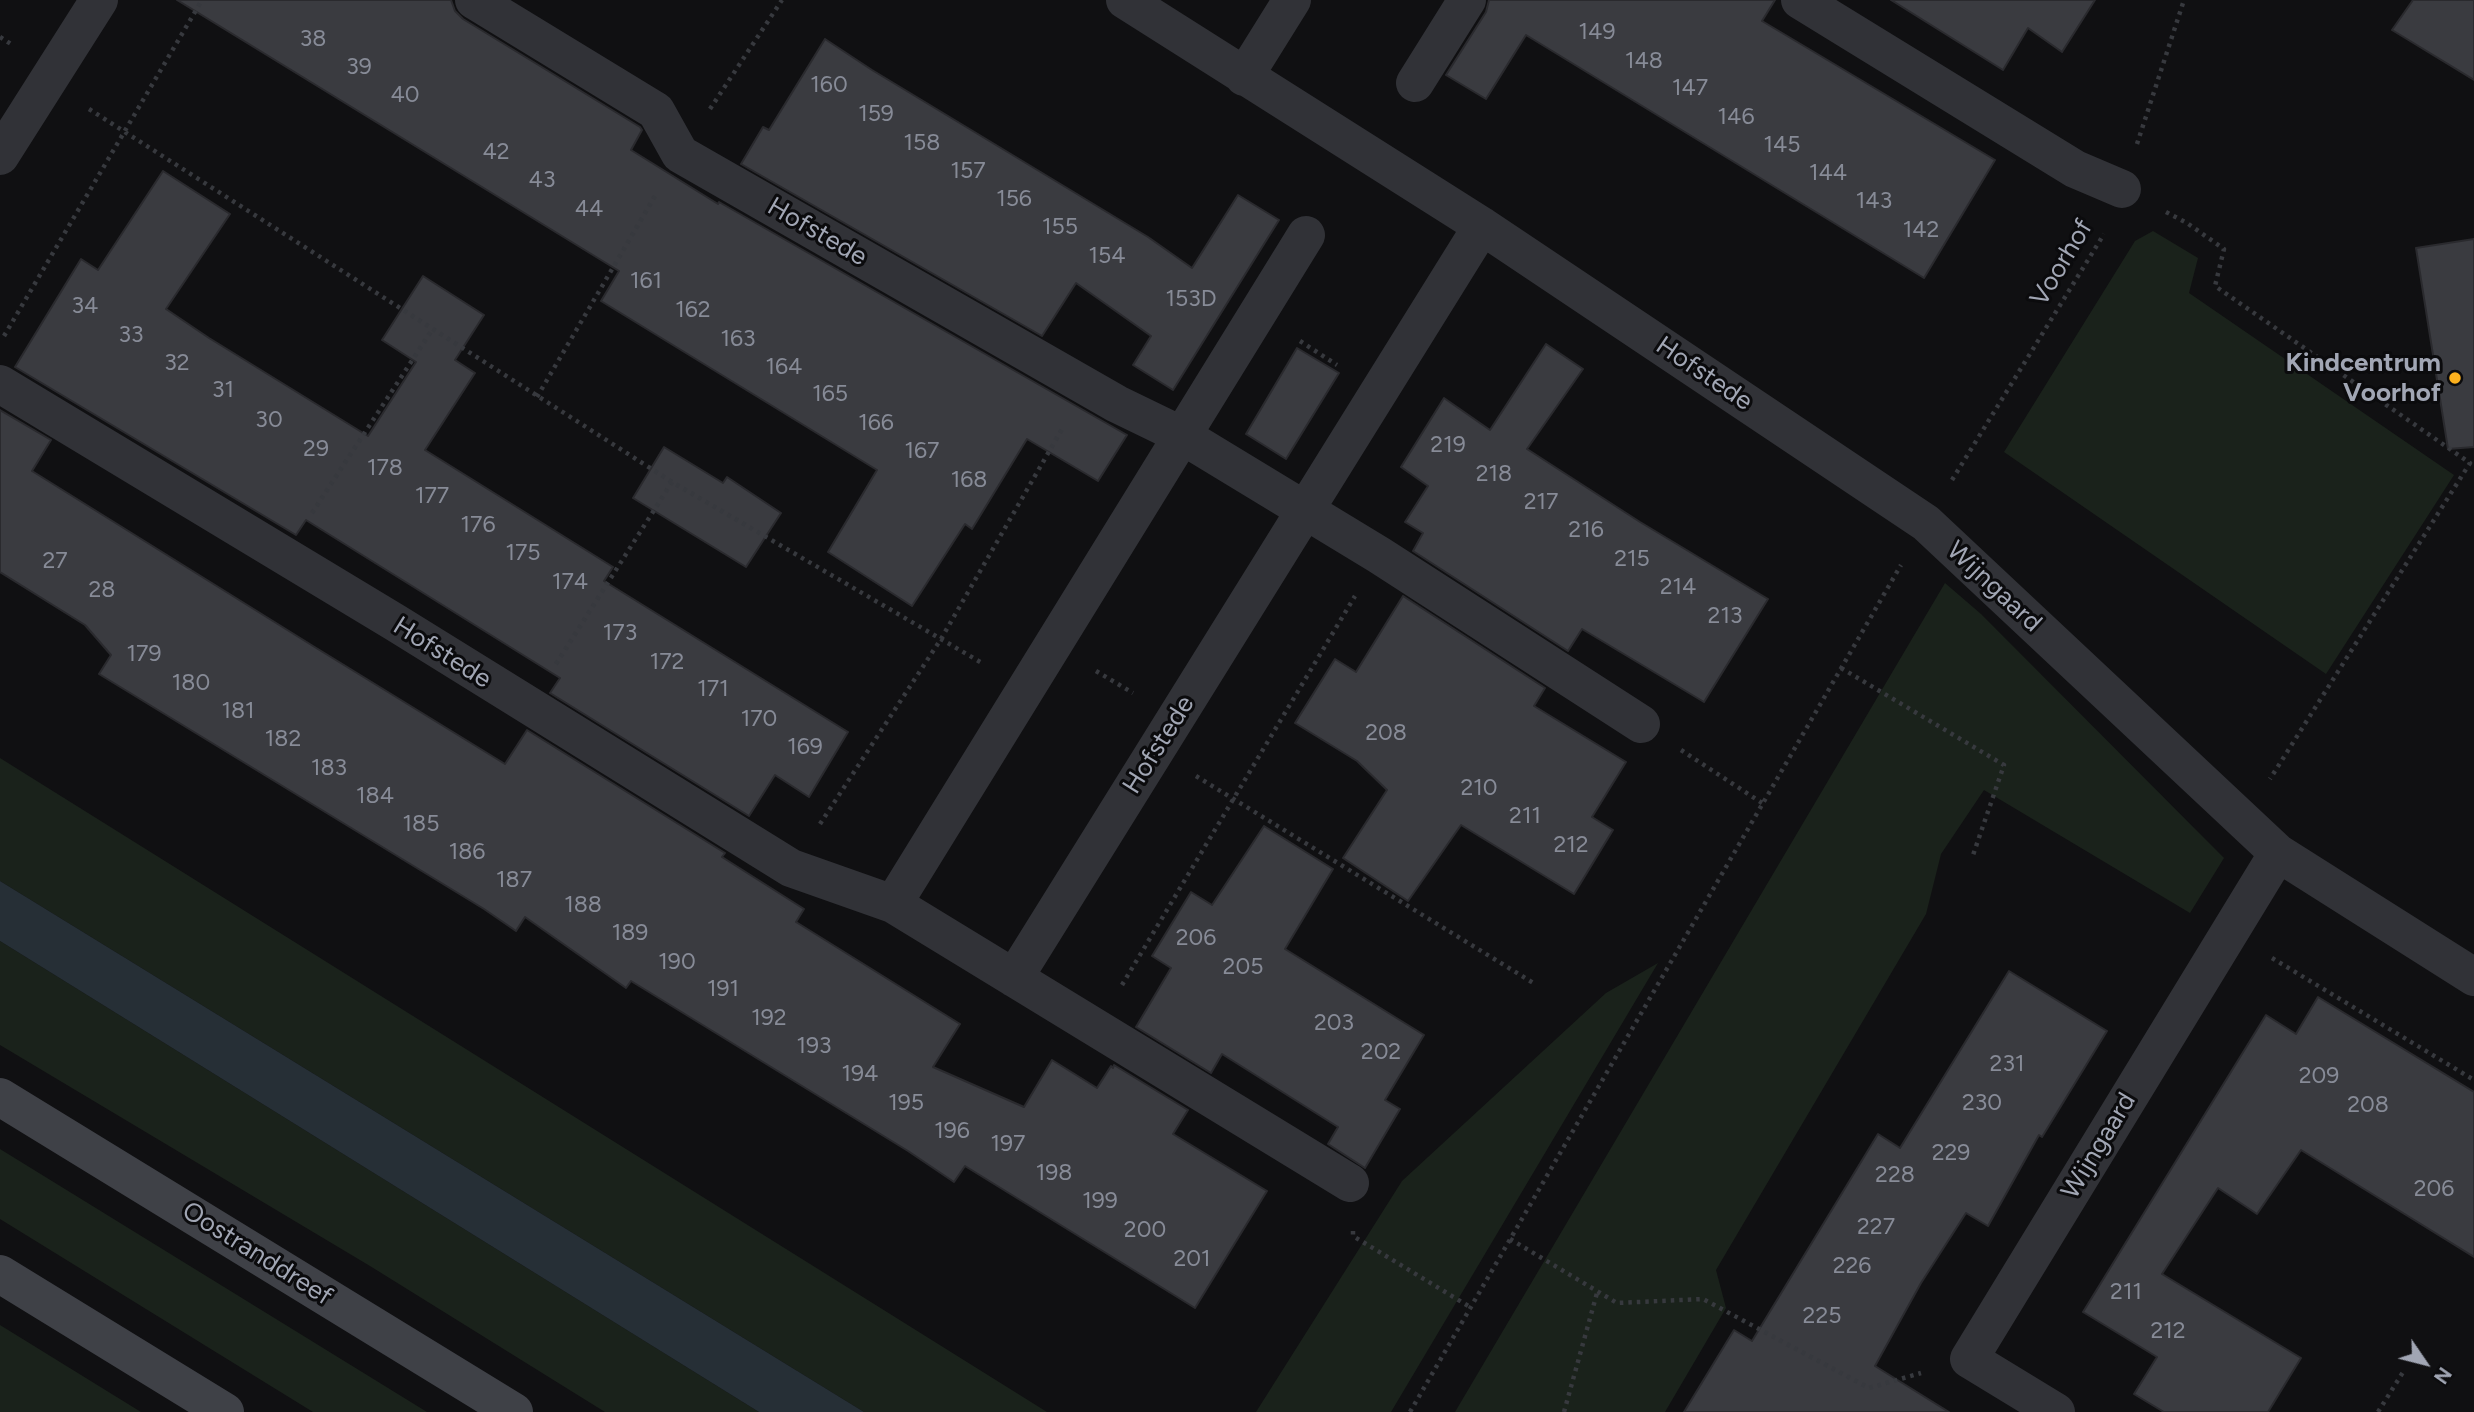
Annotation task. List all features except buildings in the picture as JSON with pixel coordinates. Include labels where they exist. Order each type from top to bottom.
[{"type":"main road","name":"Oostranddreef","points":[[0,1097],[514,1412]]},
{"type":"main road","points":[[0,1274],[225,1412]]},
{"type":"street","points":[[0,156],[99,0]]},
{"type":"street","points":[[474,0],[656,110],[681,154]]},
{"type":"street","name":"Hofstede","points":[[1125,0],[1482,226],[1926,523]]},
{"type":"street","points":[[1244,77],[1292,0]]},
{"type":"street","points":[[1415,83],[1467,0]]},
{"type":"street","points":[[1800,0],[2075,169],[2122,189]]},
{"type":"street","name":"Hofstede","points":[[681,154],[1117,404],[1183,436],[1379,555],[1641,724]]},
{"type":"street","name":"Hofstede","points":[[1014,978],[1482,226]]},
{"type":"street","points":[[893,904],[1306,235]]},
{"type":"street","name":"Hofstede","points":[[0,384],[791,869],[893,904],[1350,1183]]},
{"type":"street","name":"Wijngaard","points":[[1926,523],[2278,853],[2474,976]]},
{"type":"street","name":"Wijngaard","points":[[1969,1359],[2278,853]]},
{"type":"street","points":[[1969,1359],[2056,1412]]},
{"type":"path","points":[[0,343],[202,0]]},
{"type":"path","points":[[537,397],[681,154],[782,0]]},
{"type":"path","name":"Voorhof","points":[[1410,1412],[1926,523],[2104,234],[2122,189],[2184,0]]},
{"type":"path","points":[[47,82],[672,482],[969,655]]},
{"type":"path","points":[[2122,189],[2187,223],[2224,249],[2215,286],[2470,463]]},
{"type":"path","points":[[1258,316],[1379,392]]},
{"type":"path","points":[[284,556],[432,330]]},
{"type":"path","points":[[791,869],[941,639],[1087,386]]},
{"type":"path","points":[[2243,821],[2474,458]]},
{"type":"path","points":[[529,707],[672,482]]},
{"type":"path","points":[[1096,1028],[1379,555]]},
{"type":"path","points":[[1053,645],[1175,719]]},
{"type":"path","points":[[1841,668],[2004,765],[1972,858]]},
{"type":"path","points":[[1641,724],[1762,803]]},
{"type":"path","points":[[1155,751],[1535,984]]},
{"type":"path","points":[[2229,932],[2474,1080]]},
{"type":"path","points":[[1353,1236],[1470,1307]]},
{"type":"path","points":[[1510,1239],[1617,1303],[1703,1299],[1869,1388],[1969,1359]]},
{"type":"path","points":[[1564,1412],[1597,1293]]},
{"type":"path","points":[[2378,1412],[2404,1369]]},
{"type":"shaded area","points":[[2153,231],[2198,258],[2189,293],[2454,475],[2326,674],[2004,452],[2135,241]]},
{"type":"shaded area","points":[[1945,583],[1981,614],[2224,858],[2190,913],[1984,790],[1941,854],[1926,914],[1716,1270],[1726,1308],[1665,1412],[1455,1412]]},
{"type":"shaded area","points":[[0,758],[1047,1412],[864,1412],[0,881]]},
{"type":"shaded area","points":[[0,881],[864,1412],[759,1412],[0,941]]},
{"type":"shaded area","points":[[0,941],[759,1412],[605,1412],[370,1266],[0,1045]]},
{"type":"shaded area","points":[[1658,963],[1391,1412],[1256,1412],[1402,1181],[1606,993]]},
{"type":"shaded area","points":[[0,1149],[427,1412],[313,1412],[0,1219]]},
{"type":"shaded area","points":[[0,1325],[141,1412],[0,1412]]},
{"type":"place","name":"Kindcentrum Voorhof","points":[[2455,378]]}]
